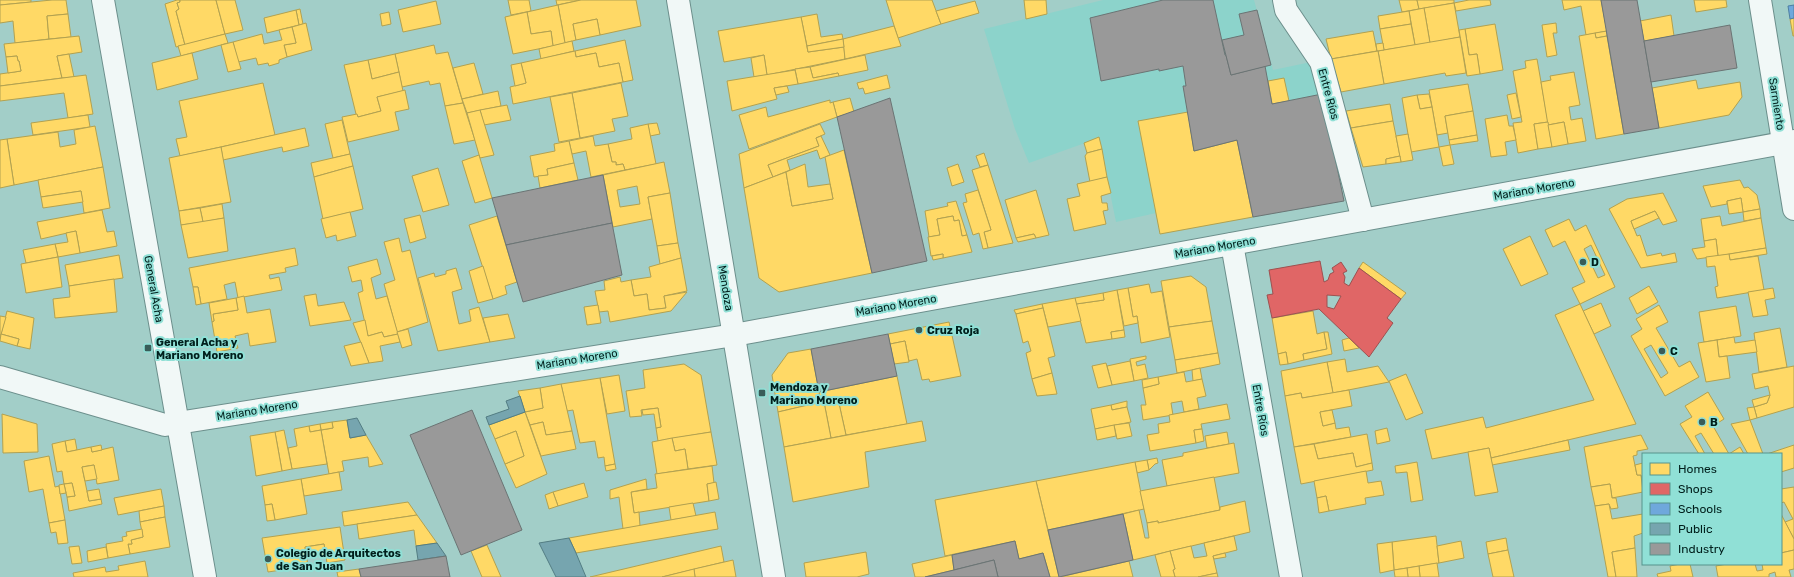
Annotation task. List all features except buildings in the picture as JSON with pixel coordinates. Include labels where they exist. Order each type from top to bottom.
[{"type":"street","name":"General Acha","points":[[103,0],[205,577]]},
{"type":"street","name":"Mendoza","points":[[678,0],[774,577]]},
{"type":"street","name":"Entre Ríos","points":[[1284,0],[1286,10],[1321,62],[1363,220]]},
{"type":"street","name":"Sarmiento","points":[[1760,0],[1789,142],[1794,209]]},
{"type":"street","name":"Mariano Moreno","points":[[0,377],[165,424],[734,334],[1789,142]]},
{"type":"street","name":"Entre Ríos","points":[[1232,244],[1291,577]]},
{"type":"shaded area","points":[[1103,0],[1254,0],[1273,70],[1311,62],[1344,201],[1160,234],[1156,213],[1116,222],[1099,138],[1029,163],[1015,129],[984,29]]},
{"type":"place","name":"D","points":[[1583,262]]},
{"type":"place","name":"Cruz Roja","points":[[919,330]]},
{"type":"place","name":"General Acha y Mariano Moreno","points":[[148,348]]},
{"type":"place","name":"C","points":[[1662,351]]},
{"type":"place","name":"Mendoza y Mariano Moreno","points":[[762,393]]},
{"type":"place","name":"B","points":[[1702,422]]},
{"type":"place","name":"Colegio de Arquitectos de San Juan","points":[[268,559]]}]
